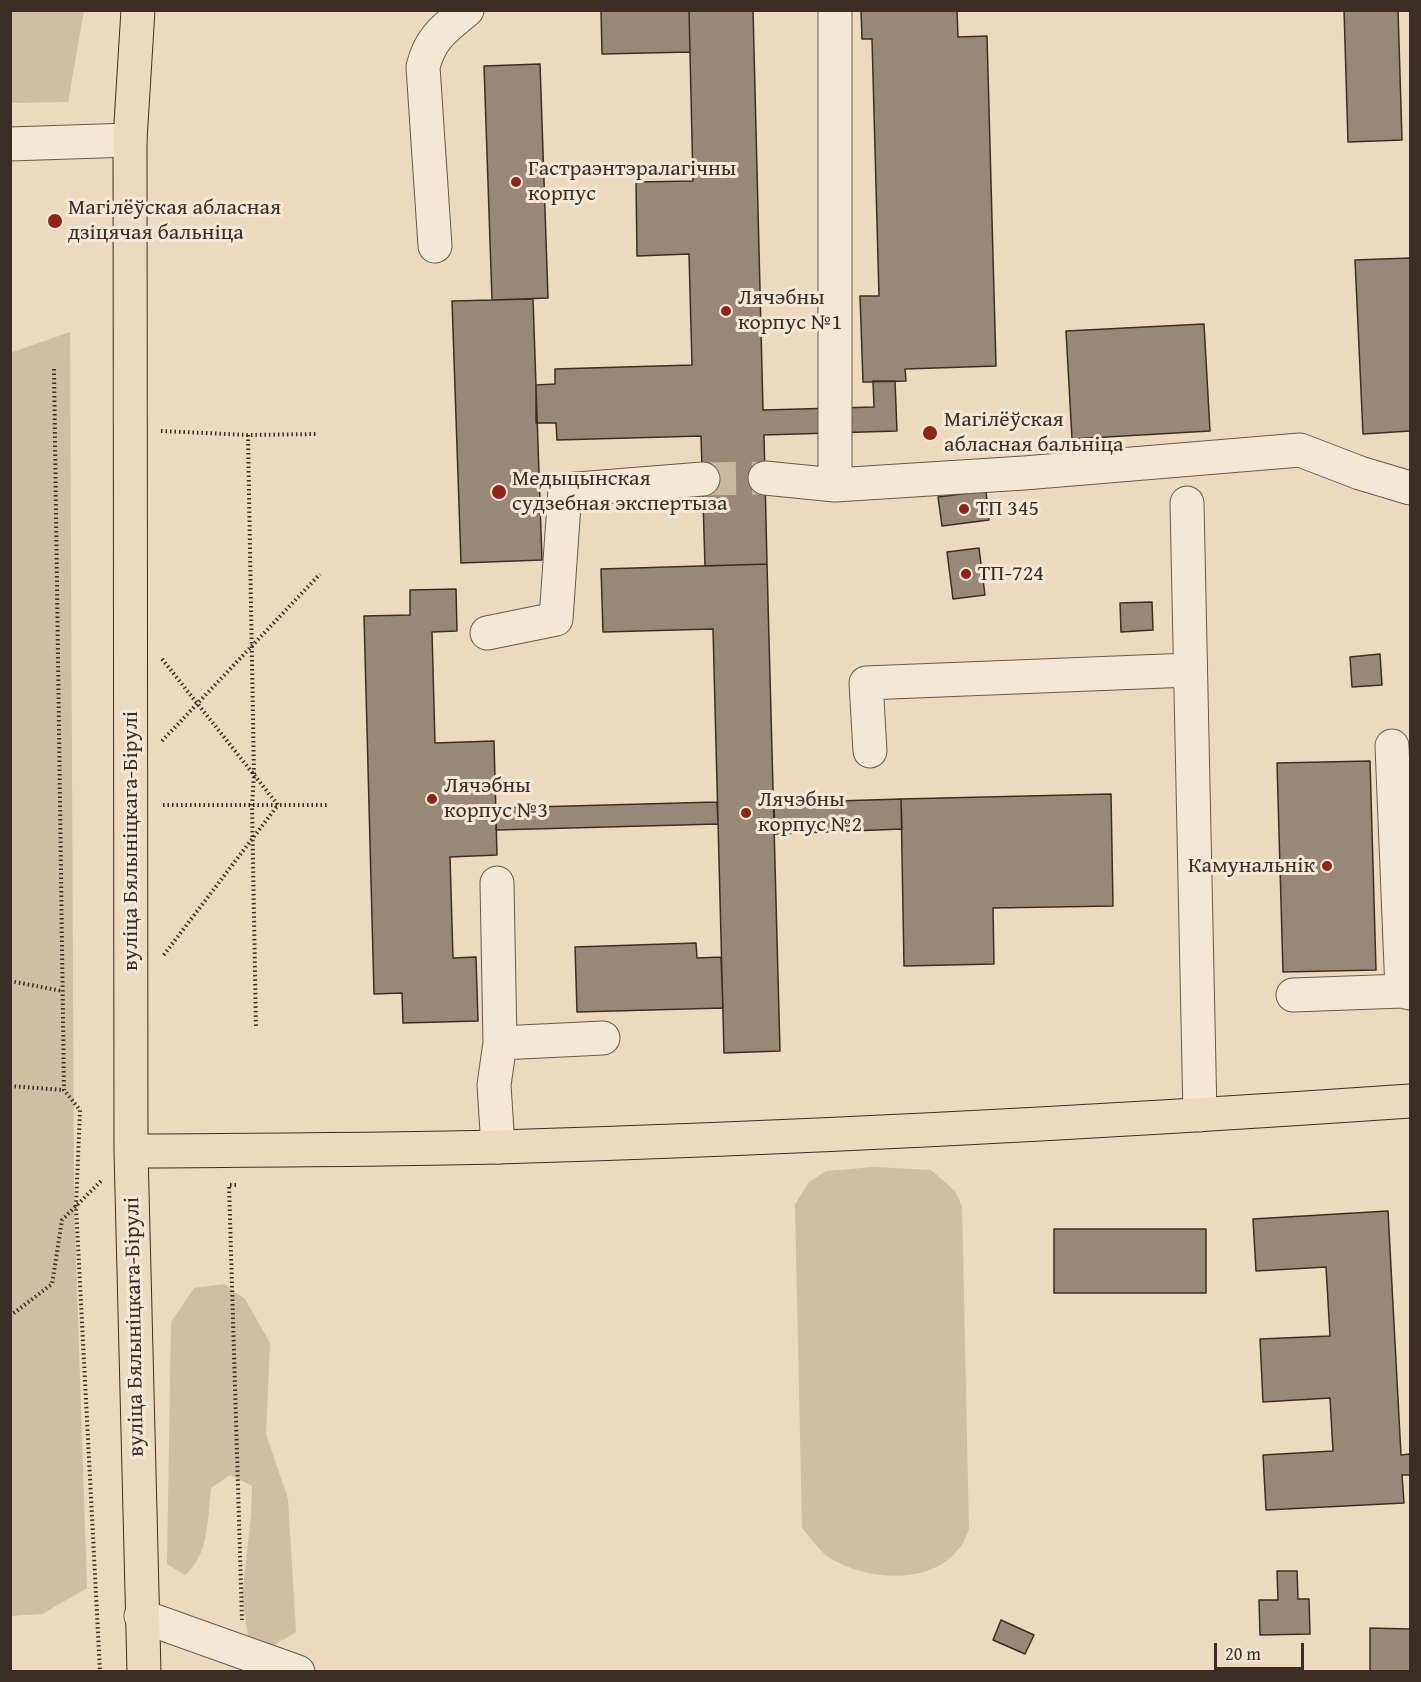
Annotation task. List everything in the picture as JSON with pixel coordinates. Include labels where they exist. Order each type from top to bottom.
[{"type":"main road","name":"вуліца Бялыніцкага-Бірулі","points":[[138,10],[130,140],[131,1151],[144,1671]]},
{"type":"main road","points":[[131,1151],[498,1147],[914,1131],[1410,1101]]},
{"type":"street","points":[[435,246],[423,67],[427,51],[438,34],[466,10]]},
{"type":"street","points":[[835,10],[836,485]]},
{"type":"street","points":[[10,144],[130,140]]},
{"type":"street","points":[[765,478],[836,485],[1300,450],[1360,473],[1410,488]]},
{"type":"street","points":[[488,633],[556,619],[565,490],[702,479]]},
{"type":"street","points":[[1187,503],[1200,1115]]},
{"type":"street","points":[[870,751],[866,683],[1190,670]]},
{"type":"street","points":[[1293,995],[1406,992],[1392,747]]},
{"type":"street","points":[[496,883],[500,1043],[494,1085],[498,1147]]},
{"type":"street","points":[[500,1043],[603,1038]]},
{"type":"street","points":[[141,1616],[298,1671]]},
{"type":"path","points":[[54,369],[64,1090],[80,1110],[76,1206],[100,1671]]},
{"type":"path","points":[[151,431],[248,435],[316,434]]},
{"type":"path","points":[[248,435],[256,1028]]},
{"type":"path","points":[[156,748],[320,574]]},
{"type":"path","points":[[161,657],[278,805]]},
{"type":"path","points":[[156,805],[327,805]]},
{"type":"path","points":[[159,961],[278,805]]},
{"type":"path","points":[[10,981],[62,991]]},
{"type":"path","points":[[10,1086],[64,1090]]},
{"type":"path","points":[[10,1316],[52,1284],[62,1220],[131,1151]]},
{"type":"path","points":[[241,1184],[229,1185],[243,1652]]},
{"type":"shaded area","points":[[10,11],[84,11],[68,102],[11,103]]},
{"type":"shaded area","points":[[70,332],[74,1195],[87,1588],[42,1614],[11,1616],[10,353]]},
{"type":"shaded area","points":[[874,1167],[931,1170],[955,1191],[962,1206],[969,1529],[959,1548],[945,1562],[927,1571],[907,1575],[865,1572],[845,1566],[827,1556],[802,1528],[795,1205],[808,1183],[826,1171]]},
{"type":"shaded area","points":[[224,1284],[245,1299],[270,1343],[266,1434],[288,1499],[296,1632],[273,1646],[248,1636],[242,1598],[252,1486],[230,1475],[211,1488],[206,1535],[199,1557],[185,1575],[167,1564],[171,1322],[194,1288]]},
{"type":"building","points":[[601,10],[689,10],[690,52],[602,54]]},
{"type":"building","name":"Лячэбны корпус №1","points":[[689,10],[753,10],[763,410],[874,407],[873,381],[895,381],[897,431],[764,435],[767,564],[705,566],[701,436],[557,440],[556,423],[536,423],[536,385],[555,384],[555,369],[692,365],[689,254],[637,256],[636,182],[693,181]]},
{"type":"building","points":[[861,10],[957,10],[958,37],[987,36],[996,366],[905,369],[906,381],[863,382],[860,296],[879,296],[872,39],[862,39]]},
{"type":"building","points":[[1344,10],[1398,10],[1402,140],[1348,142]]},
{"type":"building","name":"Гастраэнтэралагічны корпус","points":[[540,64],[548,298],[492,300],[484,66]]},
{"type":"building","points":[[1410,258],[1410,431],[1363,434],[1355,260]]},
{"type":"building","name":"Медыцынская судзебная экспертыза","points":[[533,299],[542,560],[461,563],[452,301]]},
{"type":"building","points":[[1204,324],[1210,431],[1072,439],[1066,331]]},
{"type":"building","name":"ТП 345","points":[[986,491],[989,520],[942,526],[938,497]]},
{"type":"building","name":"ТП-724","points":[[979,548],[985,595],[953,599],[947,552]]},
{"type":"building","name":"Лячэбны корпус №2","points":[[767,564],[780,1051],[724,1053],[713,629],[603,632],[601,569]]},
{"type":"building","name":"Лячэбны корпус №3","points":[[456,589],[457,631],[432,632],[435,743],[494,741],[497,855],[450,857],[453,958],[476,957],[478,1021],[403,1023],[402,993],[374,994],[364,616],[410,615],[410,590]]},
{"type":"building","points":[[1152,602],[1153,630],[1121,632],[1120,603]]},
{"type":"building","points":[[1380,654],[1382,685],[1352,687],[1350,657]]},
{"type":"building","name":"Камунальнік","points":[[1370,761],[1376,970],[1283,972],[1277,763]]},
{"type":"building","points":[[1111,794],[1113,906],[993,908],[994,964],[904,966],[901,799]]},
{"type":"building","points":[[901,799],[902,829],[775,834],[774,803]]},
{"type":"building","points":[[717,802],[718,824],[496,830],[496,808]]},
{"type":"building","points":[[696,943],[697,958],[721,957],[723,1008],[577,1012],[575,947]]},
{"type":"building","points":[[1388,1211],[1401,1455],[1410,1454],[1410,1475],[1402,1475],[1404,1503],[1266,1510],[1263,1455],[1333,1451],[1330,1398],[1263,1402],[1260,1339],[1330,1336],[1326,1267],[1256,1271],[1253,1219]]},
{"type":"building","points":[[1054,1229],[1206,1229],[1206,1293],[1054,1293]]},
{"type":"building","points":[[1277,1571],[1297,1571],[1298,1599],[1309,1599],[1310,1634],[1260,1635],[1259,1600],[1278,1600]]},
{"type":"building","points":[[1001,1620],[1034,1635],[1025,1654],[993,1640]]},
{"type":"building","points":[[1370,1628],[1410,1629],[1410,1672],[1370,1672]]},
{"type":"tunnel","points":[[703,479],[765,478]]},
{"type":"place","name":"Гастраэнтэралагічны корпус","points":[[516,182]]},
{"type":"place","name":"Магілёўская абласная дзіцячая бальніца","points":[[55,221]]},
{"type":"place","name":"Лячэбны корпус №1","points":[[726,311]]},
{"type":"place","name":"Магілёўская абласная бальніца","points":[[930,433]]},
{"type":"place","name":"Медыцынская судзебная экспертыза","points":[[499,492]]},
{"type":"place","name":"ТП 345","points":[[964,509]]},
{"type":"place","name":"ТП-724","points":[[966,574]]},
{"type":"place","name":"Лячэбны корпус №3","points":[[432,799]]},
{"type":"place","name":"Лячэбны корпус №2","points":[[746,813]]},
{"type":"place","name":"Камунальнік","points":[[1327,866]]}]
